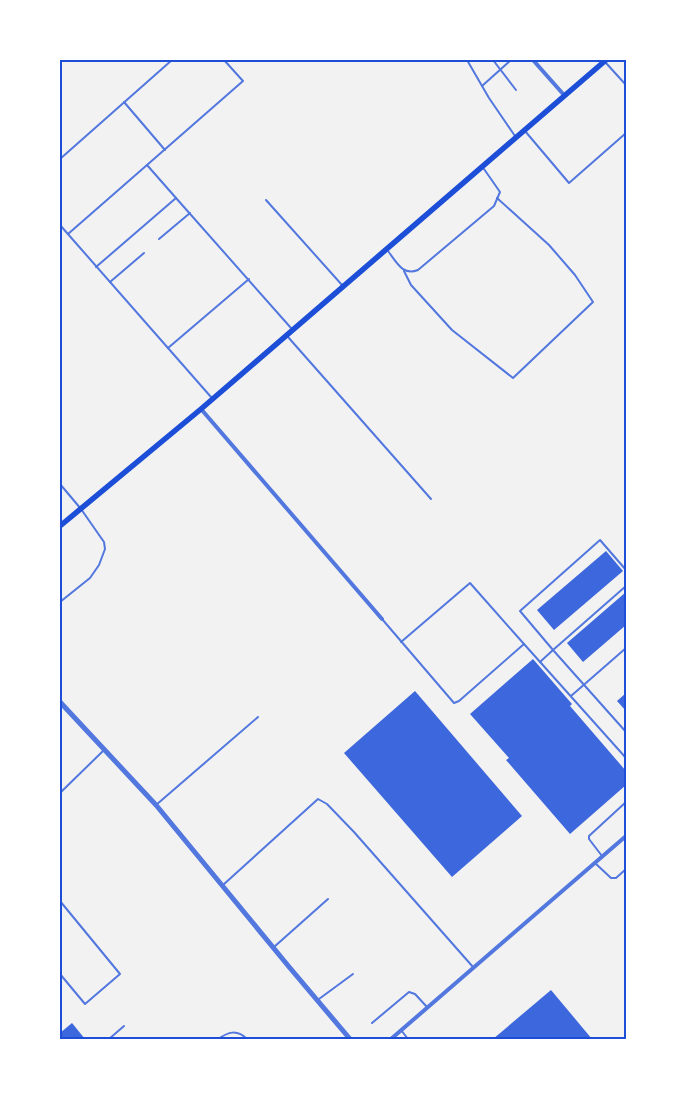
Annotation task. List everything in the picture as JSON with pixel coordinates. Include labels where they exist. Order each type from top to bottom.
[{"type":"main road","points":[[60,526],[213,399],[605,61]]},
{"type":"street","points":[[533,60],[564,95]]},
{"type":"street","points":[[201,409],[382,620]]},
{"type":"street","points":[[60,702],[156,805],[222,887],[350,1039]]},
{"type":"street","points":[[391,1039],[626,836]]},
{"type":"lane","points":[[60,159],[172,60]]},
{"type":"lane","points":[[68,234],[243,81],[224,60]]},
{"type":"lane","points":[[467,60],[517,138]]},
{"type":"lane","points":[[493,60],[516,90]]},
{"type":"lane","points":[[482,86],[511,60]]},
{"type":"lane","points":[[605,61],[626,85]]},
{"type":"lane","points":[[124,102],[165,150]]},
{"type":"lane","points":[[525,131],[569,183],[626,132]]},
{"type":"lane","points":[[147,165],[293,330]]},
{"type":"lane","points":[[404,271],[418,270],[494,206],[500,192],[482,167]]},
{"type":"lane","points":[[96,267],[176,198]]},
{"type":"lane","points":[[386,250],[404,271],[412,285],[452,330],[513,378],[593,302],[575,275],[549,245],[497,198]]},
{"type":"lane","points":[[266,200],[344,286]]},
{"type":"lane","points":[[159,239],[190,213]]},
{"type":"lane","points":[[60,225],[213,399]]},
{"type":"lane","points":[[110,282],[144,252]]},
{"type":"lane","points":[[168,348],[249,279]]},
{"type":"lane","points":[[287,335],[431,499]]},
{"type":"lane","points":[[60,484],[81,509],[104,542],[103,556],[90,578],[60,602]]},
{"type":"lane","points":[[626,570],[600,540],[520,611],[626,732]]},
{"type":"lane","points":[[401,642],[470,582],[626,758]]},
{"type":"lane","points":[[540,662],[626,586]]},
{"type":"lane","points":[[382,620],[456,703],[524,644]]},
{"type":"lane","points":[[571,696],[626,648]]},
{"type":"lane","points":[[156,805],[258,717]]},
{"type":"lane","points":[[60,792],[104,749]]},
{"type":"lane","points":[[222,887],[318,799],[327,804],[354,832],[473,967]]},
{"type":"lane","points":[[603,856],[589,839],[589,836],[626,802]]},
{"type":"lane","points":[[595,863],[611,878],[616,878],[626,869]]},
{"type":"lane","points":[[274,947],[328,899]]},
{"type":"lane","points":[[60,901],[120,974],[86,1004],[60,974]]},
{"type":"lane","points":[[317,1001],[353,974]]},
{"type":"lane","points":[[372,1023],[409,992],[415,994],[427,1007]]},
{"type":"lane","points":[[109,1039],[124,1026]]},
{"type":"lane","points":[[401,1030],[408,1039]]},
{"type":"lane","points":[[218,1039],[232,1032],[238,1032],[247,1039]]},
{"type":"building","points":[[606,551],[623,571],[554,630],[537,610]]},
{"type":"building","points":[[626,592],[626,625],[583,662],[567,643]]},
{"type":"building","points":[[533,659],[572,704],[570,706],[626,771],[626,785],[570,834],[506,760],[509,758],[470,714]]},
{"type":"building","points":[[415,691],[522,816],[452,877],[344,753]]},
{"type":"building","points":[[626,693],[626,711],[617,701]]},
{"type":"building","points":[[551,990],[592,1039],[493,1039]]},
{"type":"building","points":[[72,1023],[85,1039],[60,1039],[60,1033]]}]
